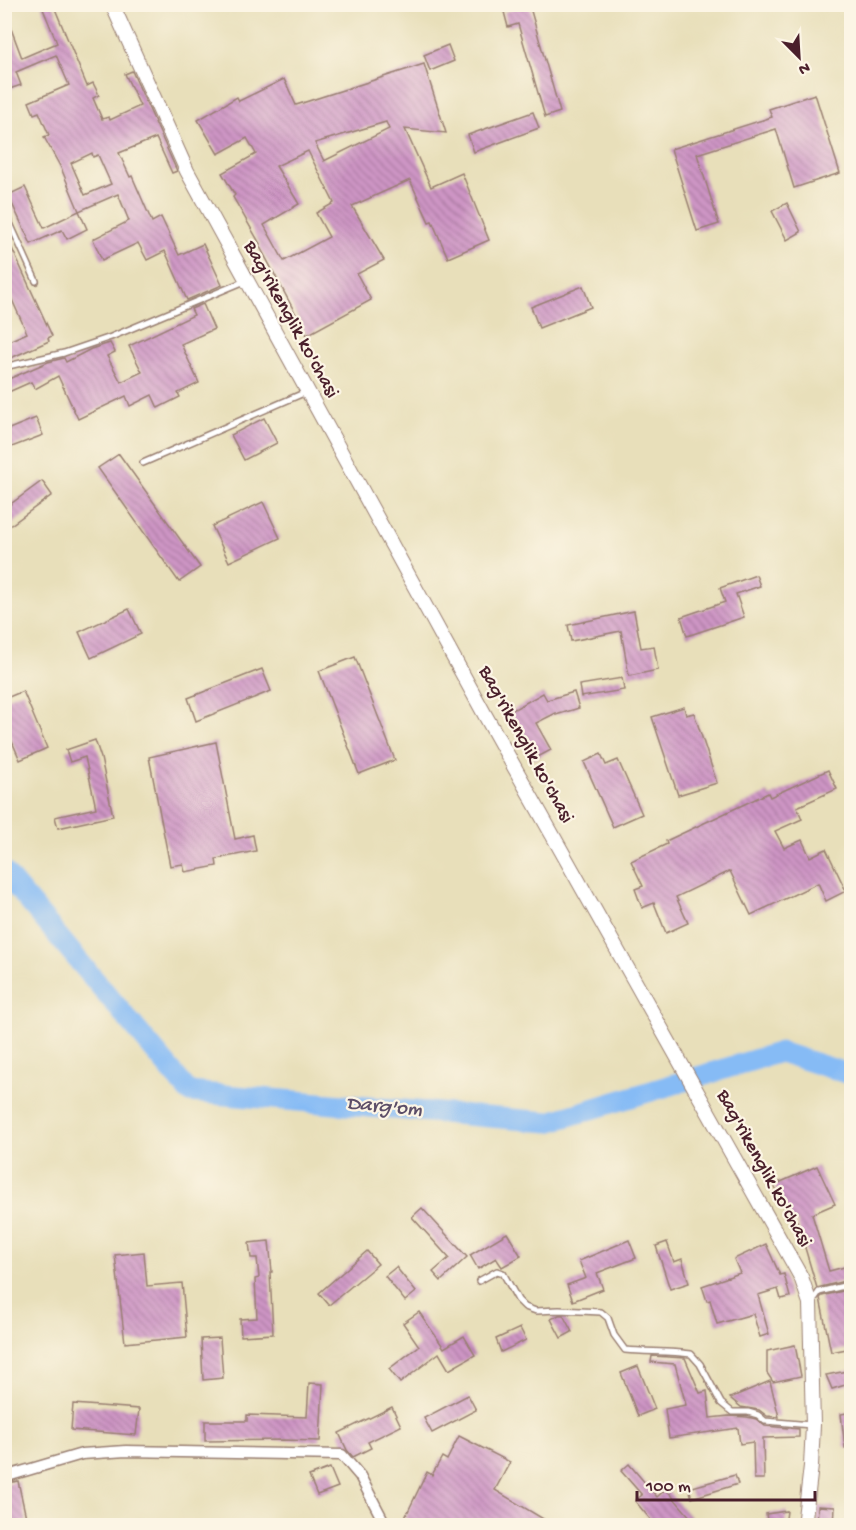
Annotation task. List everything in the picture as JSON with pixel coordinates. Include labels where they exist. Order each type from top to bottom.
[{"type":"main road","name":"Bag'rikenglik ko'chasi","points":[[112,4],[187,171],[246,280],[480,705],[793,1262],[810,1303],[813,1425],[804,1526]]},
{"type":"street","points":[[4,1477],[82,1454],[93,1453],[126,1451],[342,1455],[360,1476],[386,1526]]},
{"type":"lane","points":[[4,210],[36,281]]},
{"type":"lane","points":[[4,367],[64,353],[111,337],[246,280]]},
{"type":"lane","points":[[143,463],[307,391]]},
{"type":"lane","points":[[479,1281],[496,1271],[503,1273],[518,1300],[525,1307],[536,1311],[601,1312],[608,1318],[614,1335],[626,1350],[692,1354],[721,1403],[732,1412],[748,1412],[758,1415],[765,1421],[813,1425]]},
{"type":"lane","points":[[810,1303],[819,1292],[852,1284]]},
{"type":"building","points":[[41,4],[53,4],[87,86],[93,83],[99,95],[93,98],[102,119],[109,117],[110,120],[140,106],[125,74],[132,71],[177,171],[172,173],[156,138],[119,153],[130,177],[132,176],[152,222],[161,217],[179,255],[203,244],[222,285],[187,300],[165,251],[147,260],[138,243],[102,260],[93,239],[129,221],[118,194],[79,211],[61,168],[44,137],[49,135],[39,112],[34,114],[29,102],[69,85],[56,55],[16,72],[21,85],[4,91],[4,10],[22,58],[57,43]],"holes":[[[92,153],[93,157],[98,155],[111,184],[85,195],[71,163]]]},
{"type":"building","points":[[529,4],[560,112],[545,117],[518,24],[508,27],[504,12]]},
{"type":"building","points":[[448,45],[454,61],[430,71],[424,55]]},
{"type":"building","points":[[424,64],[446,133],[405,129],[431,187],[462,173],[489,240],[448,258],[432,221],[429,222],[410,180],[352,206],[384,260],[357,274],[371,300],[307,335],[222,173],[256,154],[247,138],[218,154],[198,120],[237,97],[239,101],[284,79],[296,105]],"holes":[[[386,122],[389,129],[324,161],[315,143]],[[308,151],[334,203],[316,213],[329,237],[284,261],[264,225],[299,204],[276,166]]]},
{"type":"building","points":[[815,94],[840,173],[794,188],[776,129],[697,154],[719,224],[697,231],[671,149],[772,117],[769,109]]},
{"type":"building","points":[[533,112],[539,128],[474,152],[468,135]]},
{"type":"building","points":[[25,187],[44,228],[79,211],[87,229],[67,239],[62,230],[31,244],[8,195]]},
{"type":"building","points":[[787,203],[801,232],[787,240],[772,211]]},
{"type":"building","points":[[4,231],[52,336],[48,338],[49,341],[4,361],[4,343],[27,333],[4,282]]},
{"type":"building","points":[[583,286],[591,307],[539,328],[531,307]]},
{"type":"building","points":[[203,304],[214,329],[181,344],[199,383],[178,393],[180,397],[158,408],[152,395],[130,406],[126,396],[78,419],[58,376],[35,389],[31,382],[4,394],[4,381],[48,362],[64,358],[66,362],[91,349],[110,343],[115,352],[107,356],[121,382],[142,372],[129,346],[194,315],[191,309]]},
{"type":"building","points":[[36,418],[43,435],[4,450],[4,431]]},
{"type":"building","points":[[264,418],[277,443],[244,460],[231,435]]},
{"type":"building","points":[[119,454],[200,567],[179,582],[98,468]]},
{"type":"building","points":[[42,481],[52,495],[4,530],[4,509]]},
{"type":"building","points":[[263,502],[280,538],[229,562],[212,526]]},
{"type":"building","points":[[756,575],[760,586],[736,594],[744,617],[687,636],[681,617],[725,602],[720,588]]},
{"type":"building","points":[[129,609],[141,634],[91,658],[79,632]]},
{"type":"building","points":[[634,611],[641,648],[654,646],[658,670],[629,676],[621,631],[571,641],[568,625]]},
{"type":"building","points":[[355,657],[395,760],[359,774],[319,671]]},
{"type":"building","points":[[262,669],[271,691],[196,721],[188,698]]},
{"type":"building","points":[[622,678],[624,690],[581,697],[579,685]]},
{"type":"building","points":[[23,691],[47,748],[20,760],[4,723],[4,699]]},
{"type":"building","points":[[574,692],[579,708],[556,715],[556,713],[536,723],[551,750],[534,759],[509,712],[543,693],[547,700]]},
{"type":"building","points":[[684,707],[686,715],[694,713],[717,783],[678,795],[652,717]]},
{"type":"building","points":[[95,740],[113,816],[58,828],[55,817],[96,808],[85,757],[70,762],[66,750]]},
{"type":"building","points":[[216,742],[235,839],[253,835],[256,851],[216,859],[217,866],[185,872],[183,864],[170,866],[149,757]]},
{"type":"building","points":[[601,754],[606,765],[618,760],[642,814],[613,827],[584,762]]},
{"type":"building","points":[[828,770],[837,789],[797,807],[802,819],[775,831],[784,848],[802,840],[810,857],[826,849],[846,891],[826,901],[818,883],[751,915],[730,871],[676,897],[688,923],[666,933],[654,903],[642,908],[635,889],[643,886],[631,861],[667,844],[666,841],[768,793],[770,797]]},
{"type":"building","points":[[817,1166],[835,1204],[812,1214],[829,1271],[852,1265],[852,1279],[817,1288],[797,1221],[792,1224],[774,1185]]},
{"type":"building","points":[[422,1208],[467,1257],[441,1281],[433,1272],[449,1258],[412,1217]]},
{"type":"building","points":[[507,1233],[521,1256],[502,1267],[496,1258],[478,1269],[470,1255]]},
{"type":"building","points":[[629,1240],[636,1258],[597,1273],[603,1289],[573,1301],[567,1285],[586,1278],[579,1261]]},
{"type":"building","points":[[269,1241],[273,1334],[241,1336],[240,1319],[257,1318],[255,1279],[259,1278],[257,1258],[251,1258],[249,1243]]},
{"type":"building","points":[[667,1242],[674,1262],[682,1259],[689,1283],[670,1289],[656,1246]]},
{"type":"building","points":[[766,1244],[780,1275],[784,1274],[790,1297],[781,1299],[778,1289],[758,1295],[769,1334],[760,1337],[753,1314],[717,1324],[710,1300],[707,1301],[702,1286],[740,1273],[734,1259]]},
{"type":"building","points":[[367,1251],[378,1264],[329,1305],[319,1293]]},
{"type":"building","points":[[144,1252],[147,1286],[182,1283],[187,1337],[125,1343],[115,1255]]},
{"type":"building","points":[[396,1267],[416,1292],[405,1301],[385,1276]]},
{"type":"building","points":[[851,1289],[852,1348],[831,1352],[820,1298]]},
{"type":"building","points":[[419,1312],[444,1348],[464,1336],[475,1355],[449,1370],[439,1353],[400,1383],[389,1369],[419,1346],[403,1323]]},
{"type":"building","points":[[563,1315],[572,1332],[561,1338],[551,1319]]},
{"type":"building","points":[[520,1328],[526,1340],[501,1352],[496,1339]]},
{"type":"building","points":[[220,1338],[223,1378],[203,1380],[201,1339]]},
{"type":"building","points":[[795,1345],[801,1376],[773,1382],[767,1373],[767,1351]]},
{"type":"building","points":[[652,1356],[685,1358],[700,1393],[707,1391],[710,1418],[747,1417],[756,1419],[765,1426],[799,1429],[799,1437],[763,1438],[764,1479],[754,1479],[753,1442],[740,1444],[738,1428],[669,1438],[665,1409],[686,1405],[675,1364],[651,1362]]},
{"type":"building","points":[[638,1366],[655,1409],[638,1416],[621,1373]]},
{"type":"building","points":[[852,1370],[852,1383],[832,1389],[826,1375]]},
{"type":"building","points":[[770,1381],[779,1417],[767,1416],[759,1410],[741,1407],[730,1398]]},
{"type":"building","points":[[309,1383],[323,1384],[320,1441],[205,1441],[205,1421],[247,1421],[247,1415],[307,1417]]},
{"type":"building","points":[[468,1395],[476,1410],[432,1433],[424,1418]]},
{"type":"building","points":[[73,1404],[139,1409],[136,1435],[71,1430]]},
{"type":"building","points":[[392,1407],[401,1426],[368,1442],[371,1448],[353,1457],[339,1433]]},
{"type":"building","points":[[852,1412],[852,1448],[845,1448],[841,1414]]},
{"type":"building","points":[[459,1436],[510,1462],[495,1490],[555,1526],[401,1526],[427,1472],[432,1475],[442,1457],[447,1460]]},
{"type":"building","points":[[629,1464],[657,1497],[666,1489],[698,1526],[656,1526],[635,1501],[642,1495],[621,1471]]},
{"type":"building","points":[[330,1468],[338,1487],[317,1495],[309,1476]]},
{"type":"building","points":[[735,1475],[738,1484],[692,1498],[689,1488]]},
{"type":"building","points":[[18,1481],[27,1522],[4,1526],[4,1484]]},
{"type":"building","points":[[818,1506],[835,1507],[834,1526],[817,1526]]},
{"type":"building","points":[[787,1511],[785,1526],[768,1526],[766,1514]]},
{"type":"waterway","name":"Darg'om","points":[[4,872],[189,1092],[549,1122],[780,1052],[852,1075]]}]
